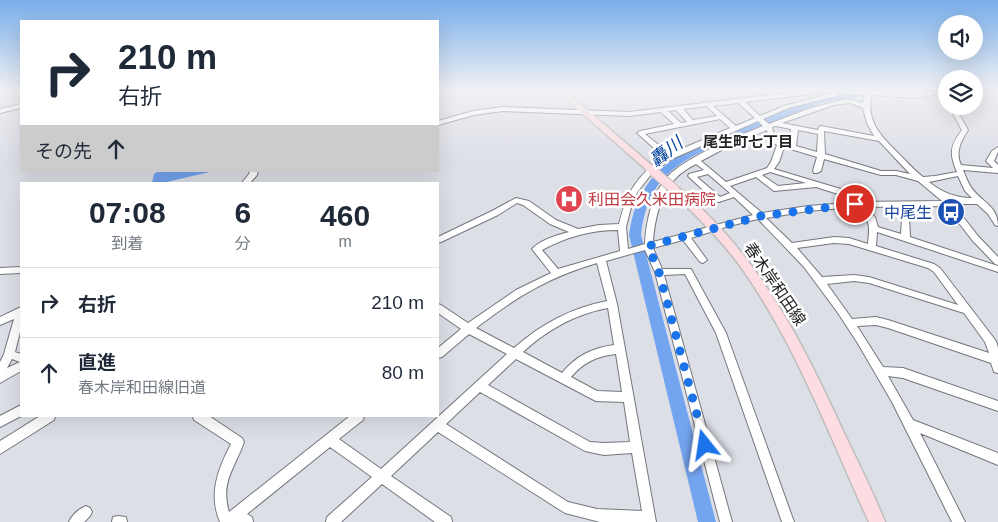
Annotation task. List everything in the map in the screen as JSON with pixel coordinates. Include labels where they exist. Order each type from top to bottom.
[{"type":"main road","name":"春木岸和田線","points":[[588,114],[674,189],[714,227],[746,267],[784,324],[877,522]]},
{"type":"street","points":[[439,123],[468,114]]},
{"type":"street","points":[[668,114],[679,125]]},
{"type":"street","points":[[684,114],[692,123]]},
{"type":"street","points":[[718,114],[735,129]]},
{"type":"street","points":[[755,114],[772,125],[821,133]]},
{"type":"street","points":[[624,253],[622,227],[628,203],[635,190],[652,170],[669,158],[768,114]]},
{"type":"street","points":[[726,522],[659,272],[647,246],[664,189],[680,169],[798,114]]},
{"type":"street","points":[[868,114],[870,123],[880,139],[950,204],[975,238],[998,262]]},
{"type":"street","points":[[957,115],[965,130],[956,142],[955,160],[969,191],[981,201],[998,222]]},
{"type":"street","points":[[669,158],[640,133],[721,117]]},
{"type":"street","points":[[772,125],[772,140],[875,172],[893,172],[920,178],[938,179],[959,170],[998,170]]},
{"type":"street","points":[[792,147],[795,128]]},
{"type":"street","points":[[817,171],[821,155],[821,128],[880,139]]},
{"type":"street","points":[[770,170],[781,144]]},
{"type":"street","points":[[998,149],[994,152],[990,161],[998,170]]},
{"type":"street","points":[[696,160],[761,216],[820,281],[850,323],[910,424],[959,522]]},
{"type":"street","points":[[725,185],[770,170],[841,192],[872,219],[874,228],[872,247]]},
{"type":"street","points":[[708,171],[692,176],[719,200],[736,194]]},
{"type":"street","points":[[756,174],[777,189],[815,184]]},
{"type":"street","points":[[939,193],[963,201],[981,201]]},
{"type":"street","points":[[439,240],[495,213],[516,200],[526,203],[553,222],[575,231]]},
{"type":"street","points":[[439,353],[513,296],[557,274],[647,246],[761,216],[855,204],[888,202],[950,204]]},
{"type":"street","points":[[906,219],[906,239]]},
{"type":"street","points":[[557,274],[536,248],[575,231],[622,227]]},
{"type":"street","points":[[874,228],[998,269]]},
{"type":"street","points":[[684,236],[703,260]]},
{"type":"street","points":[[790,246],[834,240],[850,241],[930,266],[937,270],[995,345],[997,365],[888,324],[876,322],[850,323]]},
{"type":"street","points":[[437,425],[566,507],[587,515],[650,520],[612,304],[601,260]]},
{"type":"street","points":[[0,272],[20,270]]},
{"type":"street","points":[[659,272],[688,272],[722,334],[788,522]]},
{"type":"street","points":[[820,281],[854,278],[869,280],[967,310]]},
{"type":"street","points":[[332,522],[534,336],[575,312],[612,304]]},
{"type":"street","points":[[439,309],[469,329],[596,396],[629,397]]},
{"type":"street","points":[[0,321],[20,311]]},
{"type":"street","points":[[0,373],[20,314]]},
{"type":"street","points":[[564,379],[584,357],[600,351],[620,349]]},
{"type":"street","points":[[8,354],[20,358]]},
{"type":"street","points":[[0,378],[20,367]]},
{"type":"street","points":[[878,371],[904,373],[998,406]]},
{"type":"street","points":[[479,386],[589,447],[604,449],[637,447]]},
{"type":"street","points":[[0,422],[20,411]]},
{"type":"street","points":[[0,448],[48,417]]},
{"type":"street","points":[[200,417],[238,442],[222,477],[220,491],[221,512],[235,520],[358,417]]},
{"type":"street","points":[[910,424],[998,459]]},
{"type":"street","points":[[330,440],[446,522]]},
{"type":"street","points":[[75,522],[86,512]]},
{"type":"water","points":[[157,172],[210,172],[167,182],[152,182],[154,174]]},
{"type":"waterway","name":"轟川","points":[[707,522],[635,235],[638,218],[648,192],[659,177],[674,164],[693,152],[783,114]]},
{"type":"place","name":"利田会久米田病院","points":[[569,199]]},
{"type":"place","name":"中尾生","points":[[951,212]]},
{"type":"district","name":"尾生町七丁目","points":[[748,141]]},
{"type":"route","points":[[705,445],[659,272],[648,246],[761,216],[855,204]]}]
